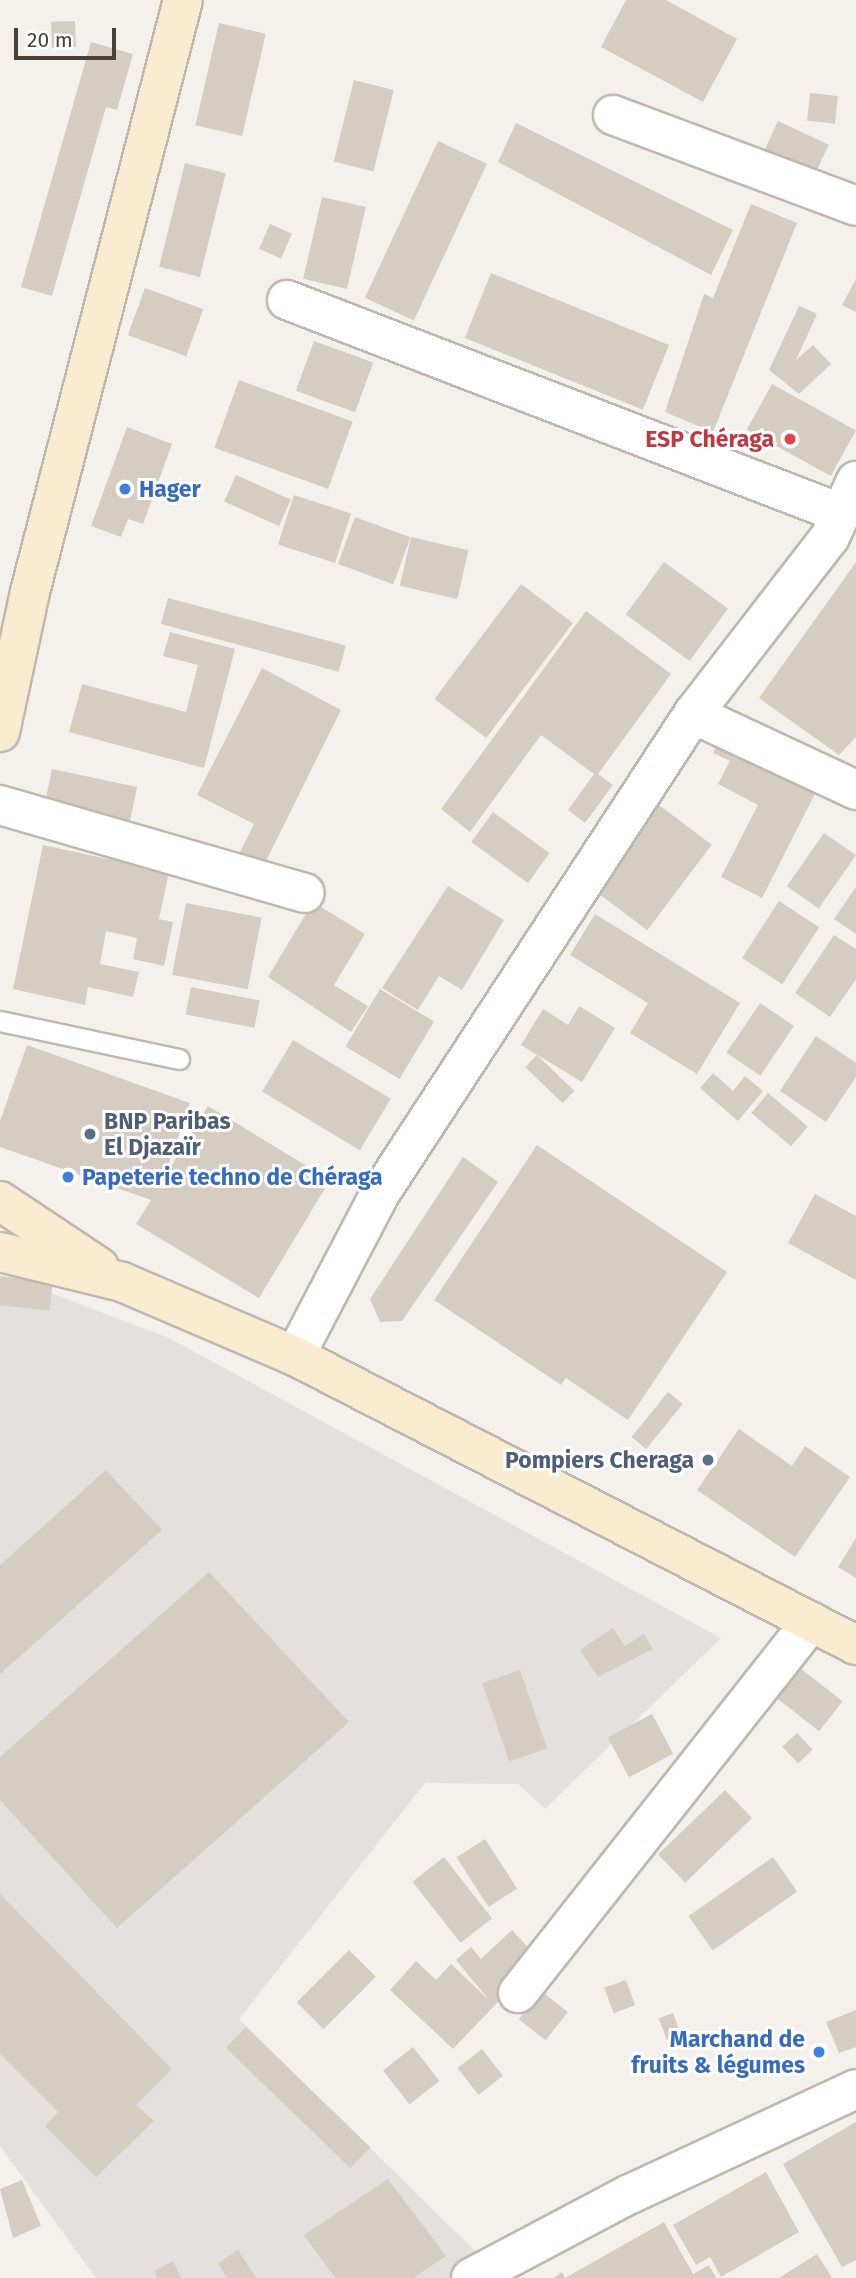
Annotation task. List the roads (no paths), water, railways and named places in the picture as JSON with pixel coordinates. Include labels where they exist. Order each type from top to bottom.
[{"type":"main road","points":[[0,732],[30,592],[183,0]]},
{"type":"main road","points":[[0,1200],[122,1282]]},
{"type":"main road","points":[[0,1252],[122,1282],[295,1356],[856,1645]]},
{"type":"street","points":[[613,115],[856,206]]},
{"type":"street","points":[[287,300],[846,519],[693,714],[379,1195],[295,1356]]},
{"type":"street","points":[[693,714],[856,790]]},
{"type":"street","points":[[0,805],[305,893]]},
{"type":"street","points":[[518,1993],[811,1622]]},
{"type":"street","points":[[471,2278],[628,2195],[853,2097]]},
{"type":"lane","points":[[0,1021],[179,1059]]},
{"type":"place","name":"ESP Chéraga","points":[[790,439]]},
{"type":"place","name":"Hager","points":[[125,489]]},
{"type":"place","name":"BNP Paribas El Djazaïr","points":[[90,1134]]},
{"type":"place","name":"Papeterie techno de Chéraga","points":[[68,1177]]},
{"type":"place","name":"Pompiers Cheraga","points":[[708,1460]]},
{"type":"place","name":"Marchand de fruits & légumes","points":[[819,2052]]}]
